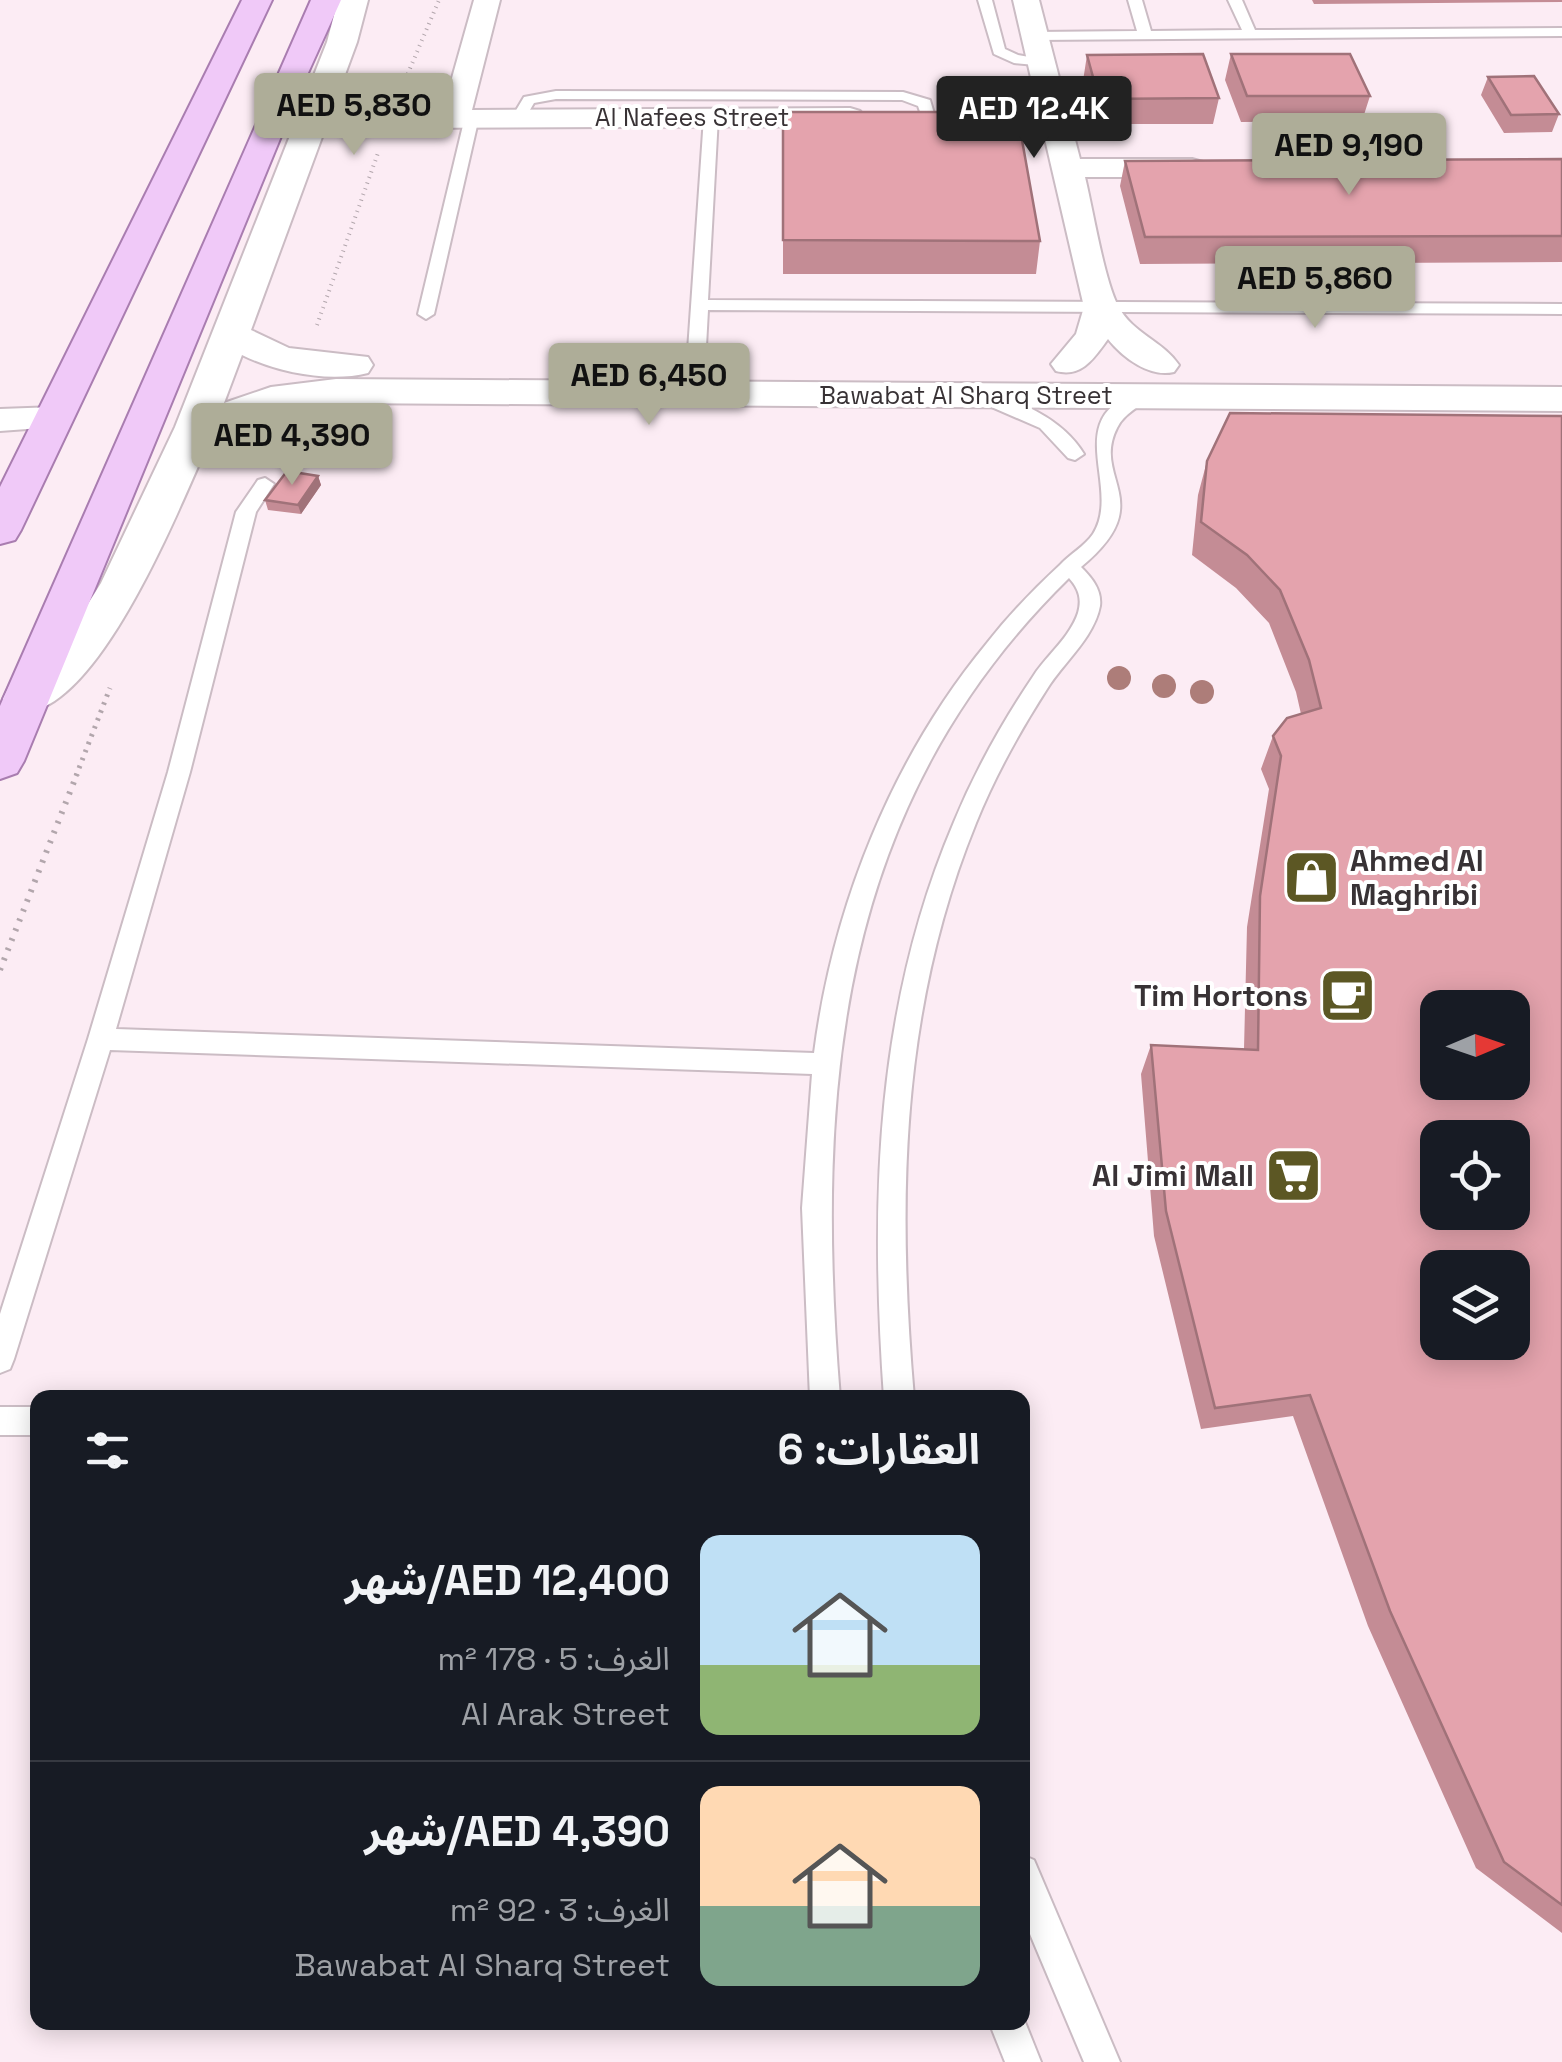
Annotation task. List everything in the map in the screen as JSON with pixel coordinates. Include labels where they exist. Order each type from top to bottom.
[{"type":"main road","points":[[0,530],[257,0]]},
{"type":"main road","points":[[0,761],[282,95],[326,0]]},
{"type":"street","points":[[26,700],[86,642],[108,613],[195,427],[320,100],[353,0]]},
{"type":"street","points":[[464,117],[486,0]]},
{"type":"street","points":[[1026,0],[1101,307],[1152,380]]},
{"type":"street","name":"Al Nafees Street","points":[[320,100],[356,113],[390,118],[1055,116]]},
{"type":"street","name":"Al Nafees Street","points":[[302,146],[342,130],[390,118]]},
{"type":"street","points":[[1067,168],[1226,168]]},
{"type":"street","points":[[1068,364],[1092,337],[1101,307]]},
{"type":"street","name":"Bawabat Al Sharq Street","points":[[230,335],[261,353],[303,364],[1068,364],[1152,380],[1562,399]]},
{"type":"street","name":"Bawabat Al Sharq Street","points":[[195,427],[271,400],[336,391],[980,396],[1152,380],[1562,367]]},
{"type":"street","points":[[0,420],[55,418]]},
{"type":"lane","points":[[985,0],[999,51],[1014,59],[1038,49],[1145,35],[1562,32]]},
{"type":"lane","points":[[1135,0],[1145,35]]},
{"type":"lane","points":[[1236,0],[1250,34]]},
{"type":"lane","points":[[520,117],[529,100],[556,95],[903,96],[924,102],[928,117]]},
{"type":"lane","points":[[426,314],[464,117]]},
{"type":"lane","points":[[696,365],[711,117]]},
{"type":"lane","points":[[699,305],[1562,309]]},
{"type":"lane","points":[[824,1390],[813,1214],[824,1064],[833,1002],[863,890],[914,769],[970,678],[1014,624],[1101,538],[1111,517],[1112,494],[1102,442],[1107,424],[1152,380]]},
{"type":"lane","points":[[980,396],[1053,430],[1070,442],[1076,454]]},
{"type":"lane","points":[[0,1359],[101,1039],[179,772],[246,512],[265,484]]},
{"type":"lane","points":[[899,1390],[890,1302],[887,1194],[893,1094],[907,1005],[932,907],[977,795],[1042,680],[1089,611],[1087,587],[1068,567]]},
{"type":"lane","points":[[101,1039],[824,1064]]},
{"type":"lane","points":[[0,1422],[30,1421]]},
{"type":"lane","points":[[1030,1891],[1102,2062]]},
{"type":"lane","points":[[1010,2030],[1023,2062]]},
{"type":"path","points":[[303,364],[390,118],[438,0]]},
{"type":"path","points":[[0,970],[114,679]]},
{"type":"building","points":[[1203,54],[1219,98],[1099,99],[1087,55]]},
{"type":"building","points":[[1231,54],[1350,54],[1370,96],[1247,96]]},
{"type":"building","points":[[1534,76],[1559,114],[1511,115],[1488,77]]},
{"type":"building","points":[[783,112],[1017,112],[1040,241],[783,240]]},
{"type":"building","points":[[1562,159],[1562,236],[1145,237],[1125,161]]},
{"type":"building","name":"Al Jimi Mall","points":[[1230,413],[1562,416],[1562,1905],[1504,1862],[1390,1611],[1310,1395],[1215,1408],[1166,1211],[1151,1045],[1258,1050],[1260,896],[1281,756],[1273,736],[1287,718],[1321,708],[1309,660],[1280,590],[1247,555],[1201,522],[1207,461]]},
{"type":"building","points":[[287,471],[318,476],[298,505],[265,500]]},
{"type":"place","name":"Ahmed Al Maghribi","points":[[1311,877]]},
{"type":"place","name":"Tim Hortons","points":[[1347,995]]},
{"type":"place","name":"Al Jimi Mall","points":[[1293,1175]]}]
